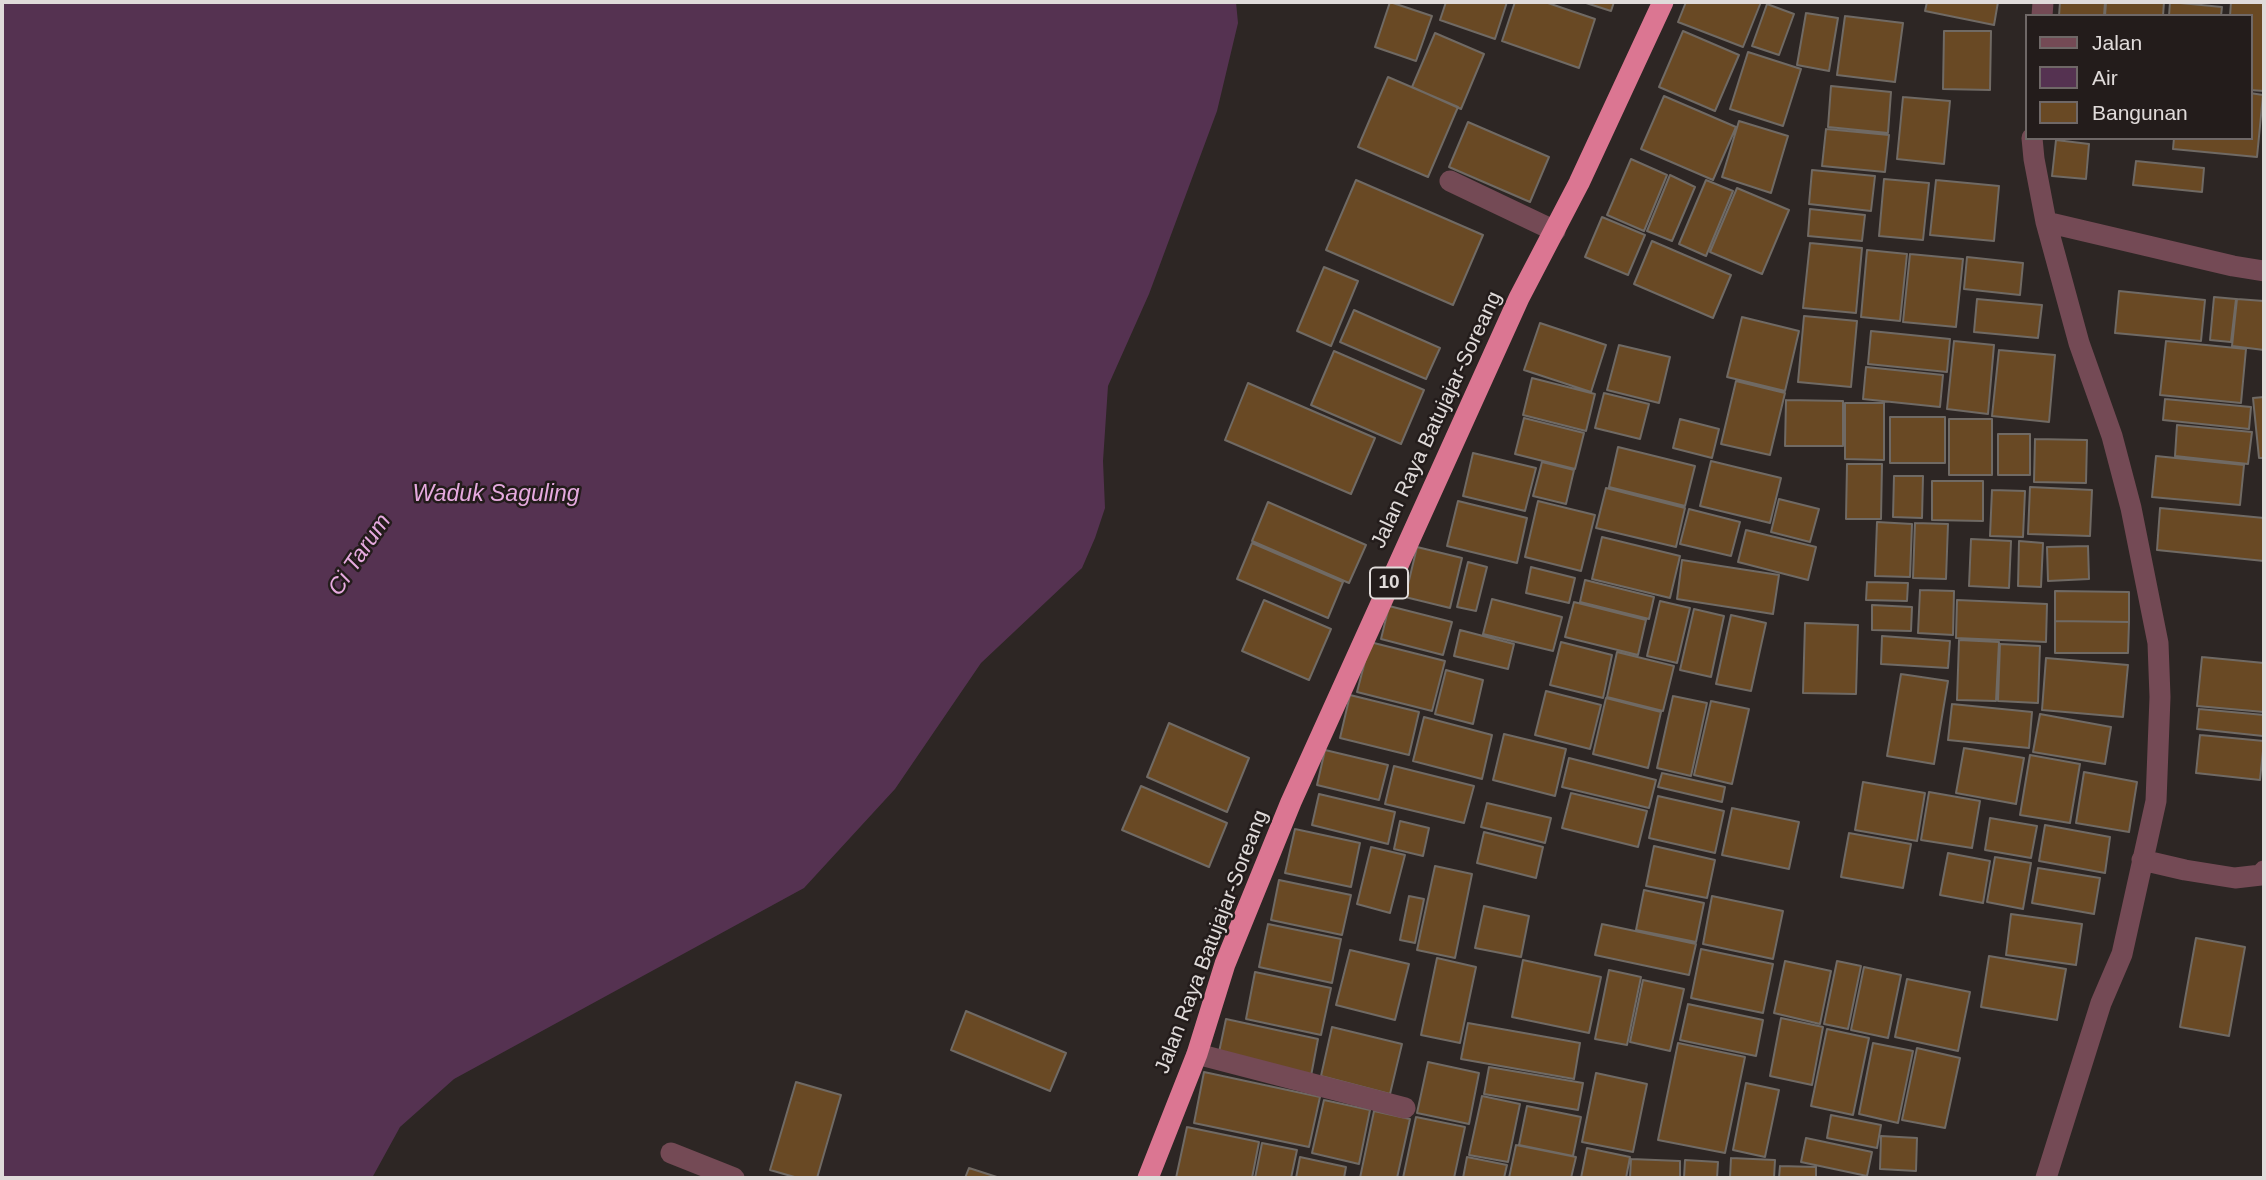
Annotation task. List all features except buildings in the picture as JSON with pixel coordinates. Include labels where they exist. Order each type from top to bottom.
[{"type":"highway","name":"Jalan Raya Batujajar-Soreang","points":[[1151,1178],[1197,1054],[1226,964],[1291,802],[1360,645],[1520,298],[1579,183],[1663,2]]},
{"type":"street","points":[[2032,140],[2046,222],[2079,343],[2112,436],[2131,508],[2158,643],[2160,697],[2156,800],[2150,861],[2122,954],[2101,1003],[2046,1178]]},
{"type":"street","points":[[1450,181],[1555,231]]},
{"type":"street","points":[[2046,222],[2264,271]]},
{"type":"street","points":[[2150,861],[2235,878],[2261,875],[2264,871]]},
{"type":"street","points":[[1197,1054],[1405,1108]]},
{"type":"street","points":[[671,1153],[734,1178]]},
{"type":"water","name":"Waduk Saguling","points":[[2,2],[1236,2],[1238,23],[1217,111],[1149,294],[1108,386],[1103,461],[1105,508],[1082,568],[981,663],[895,789],[804,888],[454,1079],[400,1127],[372,1178],[2,1178]]},
{"type":"water label","name":"Ci Tarum","points":[[360,555]]}]
